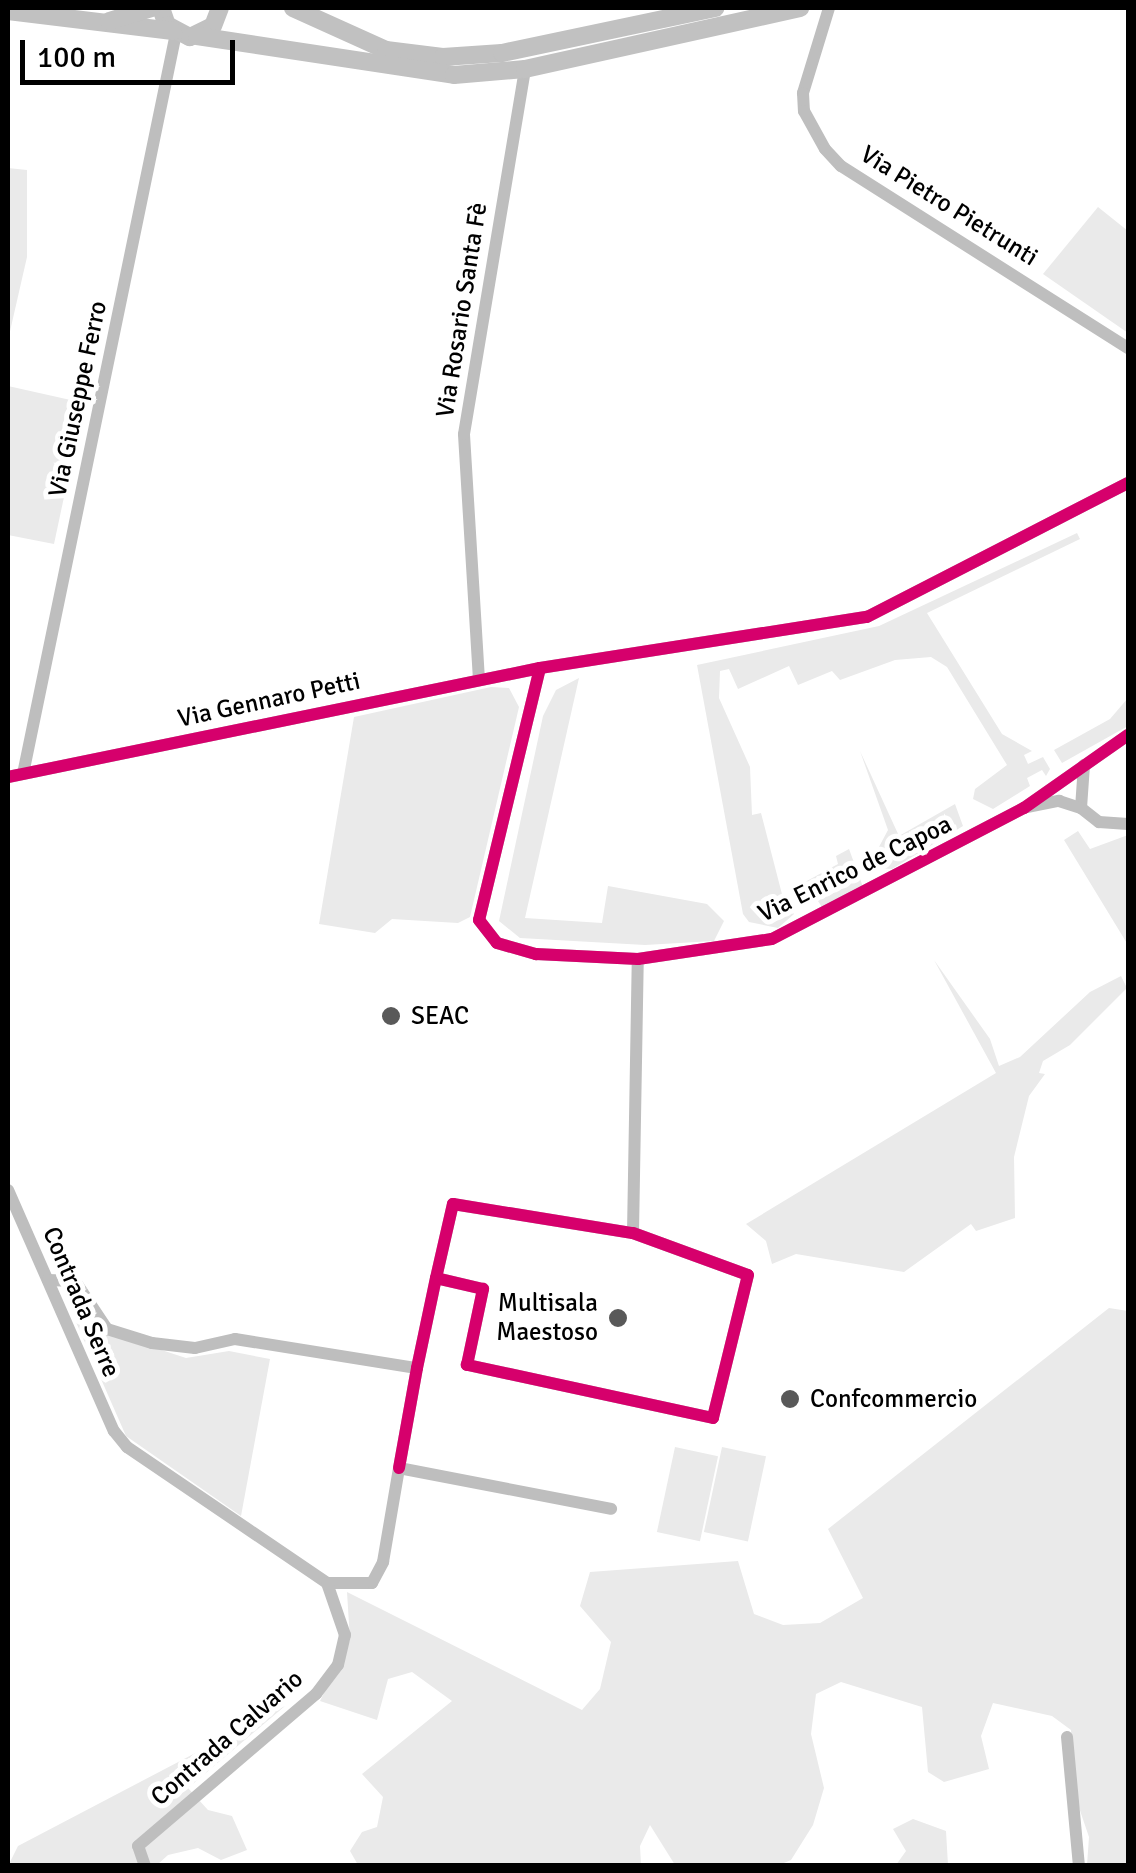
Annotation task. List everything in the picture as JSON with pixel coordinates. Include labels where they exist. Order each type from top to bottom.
[{"type":"street","points":[[94,24],[152,8]]},
{"type":"street","points":[[162,8],[174,32]]},
{"type":"street","points":[[197,36],[213,26],[220,8]]},
{"type":"street","points":[[293,8],[386,50],[443,57],[502,53],[715,8]]},
{"type":"street","points":[[8,11],[174,32],[421,73],[525,69],[800,8]]},
{"type":"street","name":"Via Pietro Pietrunti","points":[[828,8],[804,110],[841,166],[1128,348]]},
{"type":"street","name":"Via Giuseppe Ferro","points":[[23,774],[174,32]]},
{"type":"street","name":"Via Rosario Santa Fè","points":[[479,680],[464,434],[525,69]]},
{"type":"street","name":"Via Gennaro Petti","points":[[8,778],[540,668],[867,617],[1128,483]]},
{"type":"street","name":"Via Enrico de Capoa","points":[[540,668],[478,920],[498,944],[536,954],[638,958],[772,939],[1024,808],[1128,735]]},
{"type":"street","points":[[1081,808],[1084,766]]},
{"type":"street","name":"Via Enrico de Capoa","points":[[1024,808],[1059,801],[1081,808],[1099,822],[1128,824]]},
{"type":"street","points":[[633,1233],[638,958]]},
{"type":"street","name":"Contrada Serre","points":[[8,1190],[114,1432],[127,1448],[327,1583]]},
{"type":"street","points":[[327,1583],[372,1584],[382,1562],[417,1368],[436,1278],[452,1204],[633,1233],[748,1275],[714,1418],[467,1365],[483,1289],[436,1278]]},
{"type":"street","points":[[48,1280],[75,1281],[107,1329],[152,1343],[196,1348],[236,1339],[417,1368]]},
{"type":"street","points":[[399,1468],[611,1509]]},
{"type":"street","name":"Contrada Calvario","points":[[146,1866],[138,1846],[316,1694],[338,1665],[345,1635],[327,1583]]},
{"type":"street","points":[[1067,1737],[1079,1866]]},
{"type":"shaded area","points":[[8,168],[27,170],[27,257],[8,340]]},
{"type":"shaded area","points":[[1098,207],[1128,231],[1128,333],[1043,274]]},
{"type":"shaded area","points":[[8,386],[84,403],[54,544],[8,535]]},
{"type":"shaded area","points":[[1077,533],[1080,539],[927,613],[1002,734],[1032,751],[1024,755],[1028,764],[1043,757],[1050,769],[1046,776],[1042,770],[1027,778],[1030,786],[993,809],[973,799],[975,789],[1007,765],[947,667],[931,657],[895,660],[840,680],[832,671],[798,685],[789,666],[738,689],[729,669],[720,671],[719,698],[750,767],[752,815],[761,813],[784,902],[792,900],[794,914],[778,928],[749,922],[743,914],[697,665],[879,626]]},
{"type":"shaded area","points":[[579,678],[525,918],[602,923],[608,886],[707,904],[724,921],[714,941],[645,945],[520,938],[499,921],[543,716],[556,690]]},
{"type":"shaded area","points":[[491,687],[509,688],[519,707],[470,917],[458,923],[392,919],[375,933],[319,924],[354,717]]},
{"type":"shaded area","points":[[1128,698],[1128,726],[1062,763],[1054,750],[1110,719]]},
{"type":"shaded area","points":[[860,751],[899,836],[955,804],[963,826],[892,869],[879,868],[872,860],[888,830]]},
{"type":"shaded area","points":[[1078,831],[1090,849],[1128,835],[1128,945],[1064,840]]},
{"type":"shaded area","points":[[849,849],[863,887],[822,907],[805,882],[838,864],[836,856]]},
{"type":"shaded area","points":[[934,960],[990,1039],[999,1066],[1020,1057],[1090,992],[1121,976],[1127,988],[1070,1045],[1043,1061],[1039,1073],[1045,1074],[1029,1096],[1014,1157],[1015,1218],[976,1231],[971,1224],[904,1272],[796,1254],[772,1264],[766,1241],[746,1224],[996,1073]]},
{"type":"shaded area","points":[[1109,1308],[1128,1311],[1128,1865],[1087,1865],[1089,1837],[1073,1790],[1071,1730],[1052,1716],[993,1703],[981,1736],[989,1769],[944,1782],[928,1772],[922,1707],[841,1682],[816,1694],[811,1734],[824,1788],[813,1825],[791,1860],[779,1865],[675,1865],[650,1825],[640,1846],[641,1865],[358,1865],[350,1851],[362,1832],[377,1827],[383,1797],[362,1774],[452,1701],[412,1672],[388,1679],[377,1720],[320,1701],[350,1640],[347,1592],[582,1710],[600,1689],[611,1642],[580,1606],[590,1572],[738,1561],[754,1614],[783,1625],[820,1623],[863,1598],[828,1529]]},
{"type":"shaded area","points":[[76,1322],[186,1358],[229,1351],[270,1359],[241,1516],[126,1436]]},
{"type":"shaded area","points":[[675,1447],[718,1456],[700,1541],[657,1532]]},
{"type":"shaded area","points":[[722,1447],[766,1456],[748,1541],[704,1532]]},
{"type":"shaded area","points":[[285,1706],[188,1788],[208,1810],[232,1816],[247,1850],[221,1860],[198,1848],[168,1855],[157,1865],[8,1866],[18,1846]]},
{"type":"shaded area","points":[[913,1819],[946,1831],[948,1865],[896,1865],[906,1851],[893,1829]]},
{"type":"cycle path","points":[[8,777],[540,668],[867,617],[1128,483]]},
{"type":"cycle path","points":[[540,668],[479,920],[497,943],[536,954],[638,959],[772,939],[1024,808],[1128,735]]},
{"type":"cycle path","points":[[399,1468],[417,1368],[436,1278],[453,1204],[633,1233],[748,1275],[713,1418],[467,1365],[483,1289],[436,1278]]},
{"type":"place","name":"SEAC","points":[[391,1016]]},
{"type":"place","name":"Multisala Maestoso","points":[[618,1318]]},
{"type":"place","name":"Confcommercio","points":[[790,1399]]}]
